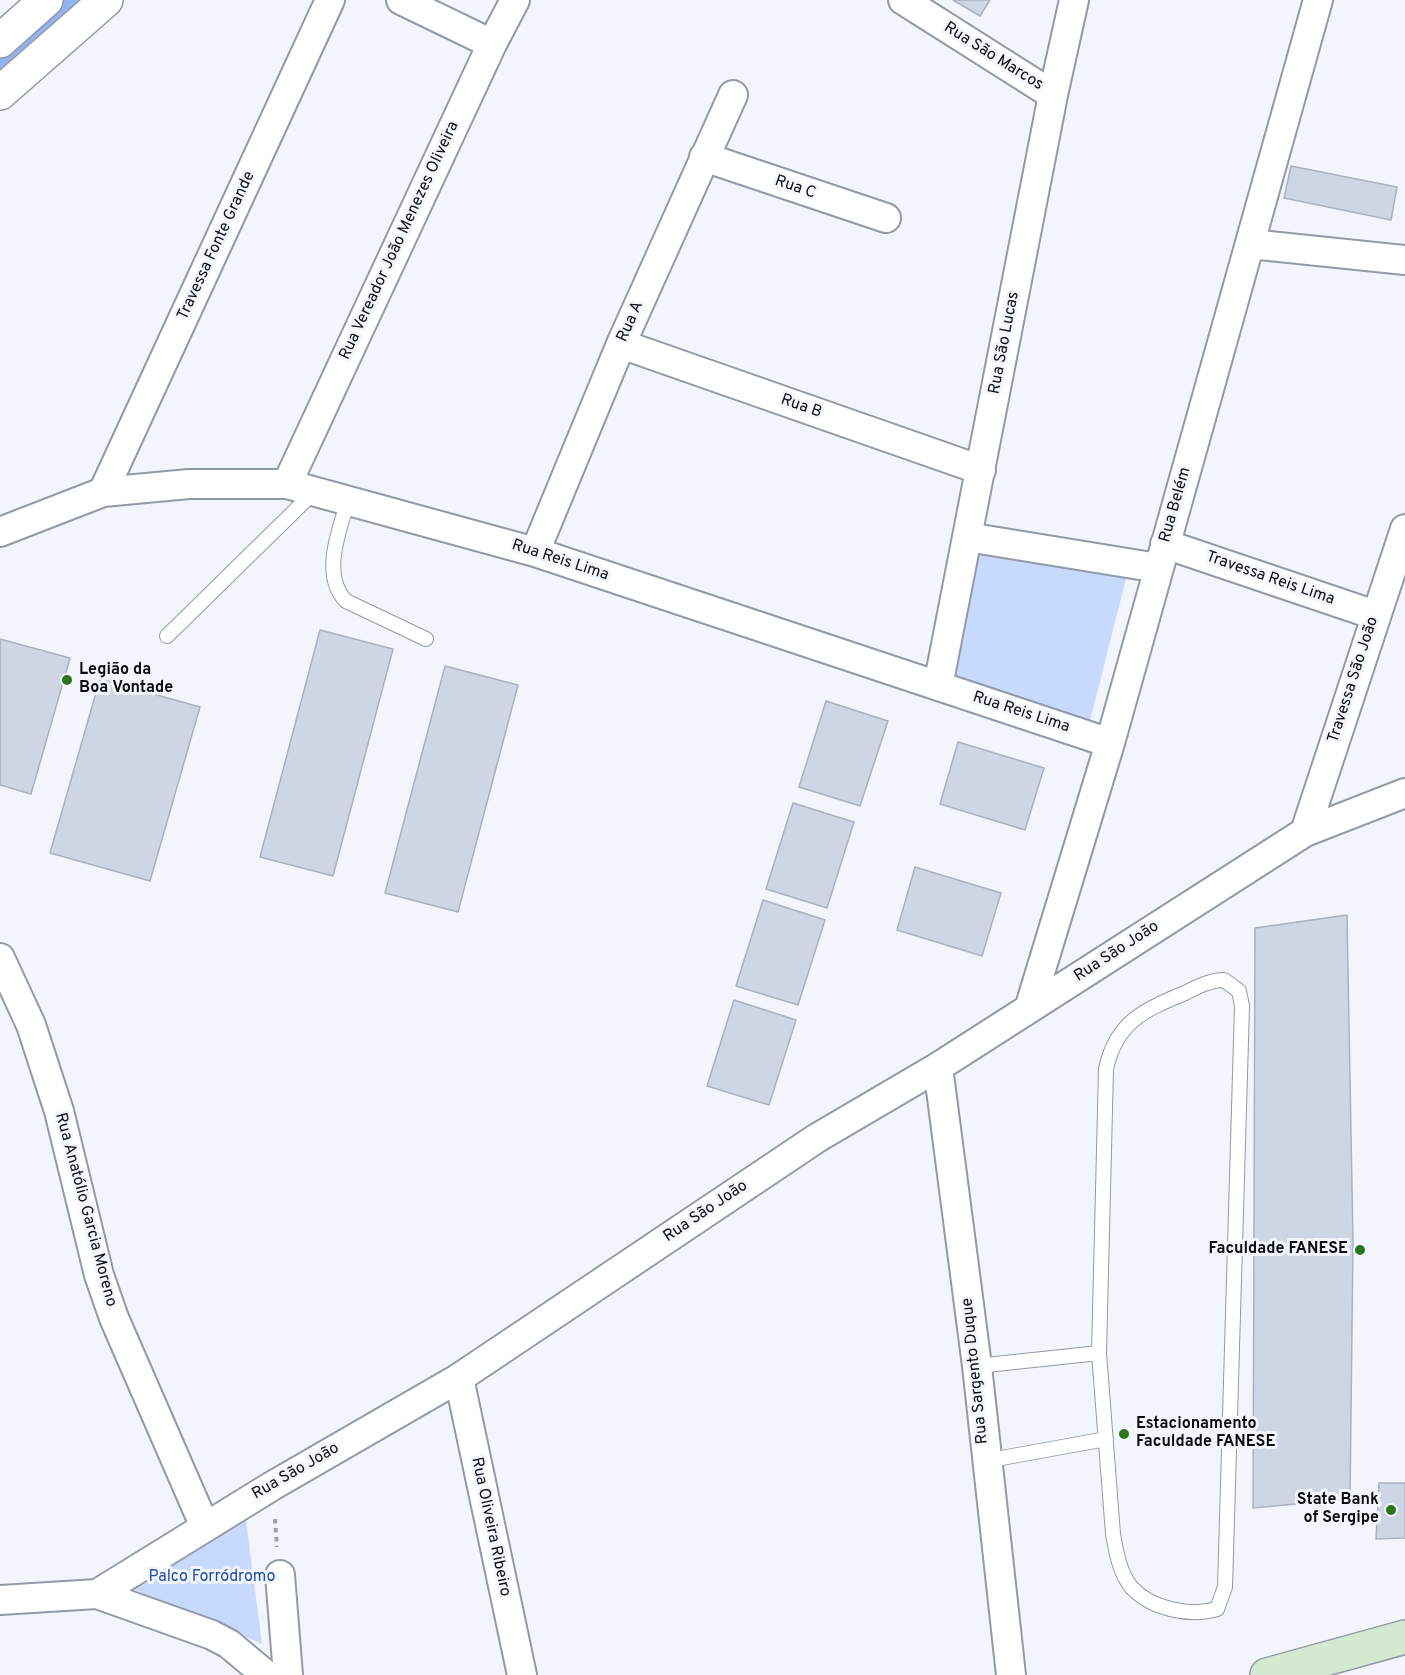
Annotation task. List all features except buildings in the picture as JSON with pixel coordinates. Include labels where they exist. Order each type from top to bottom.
[{"type":"main road","points":[[1267,1675],[1405,1637]]},
{"type":"street","points":[[0,40],[46,0]]},
{"type":"street","points":[[0,93],[106,0]]},
{"type":"street","name":"Travessa Fonte Grande","points":[[103,492],[330,0]]},
{"type":"street","points":[[401,0],[492,44]]},
{"type":"street","name":"Rua Vereador João Menezes Oliveira","points":[[287,484],[492,44],[515,0]]},
{"type":"street","name":"Rua São Marcos","points":[[903,0],[1053,95]]},
{"type":"street","name":"Rua São Lucas","points":[[938,686],[1053,95],[1074,0]]},
{"type":"street","name":"Rua Belém","points":[[1029,1009],[1110,743],[1318,0]]},
{"type":"street","name":"Rua A","points":[[535,552],[621,344],[733,95]]},
{"type":"street","name":"Rua C","points":[[704,157],[886,218]]},
{"type":"street","points":[[1250,244],[1405,260]]},
{"type":"street","name":"Rua B","points":[[621,344],[981,470]]},
{"type":"street","name":"Rua Reis Lima","points":[[0,532],[103,492],[189,484],[287,484],[535,552],[1110,743]]},
{"type":"street","name":"Travessa São João","points":[[1305,832],[1405,529]]},
{"type":"street","name":"Travessa Reis Lima","points":[[967,537],[1162,556],[1375,615]]},
{"type":"street","name":"Rua São João","points":[[0,1600],[97,1594],[272,1486],[459,1378],[817,1138],[938,1067],[1305,832],[1405,793]]},
{"type":"street","name":"Rua Anatólio Garcia Moreno","points":[[0,958],[31,1025],[59,1111],[99,1275],[114,1318],[206,1527]]},
{"type":"street","name":"Rua Sargento Duque","points":[[938,1067],[977,1366],[985,1461],[1011,1675]]},
{"type":"street","name":"Rua Oliveira Ribeiro","points":[[459,1378],[522,1675]]},
{"type":"street","points":[[280,1575],[288,1675]]},
{"type":"street","points":[[97,1594],[212,1635],[229,1644],[266,1675]]},
{"type":"lane","points":[[167,636],[315,491]]},
{"type":"lane","points":[[348,501],[333,557],[336,587],[341,596],[346,601],[426,639]]},
{"type":"lane","points":[[1224,980],[1239,991],[1242,1006],[1227,1546],[1225,1587],[1217,1608],[1197,1611],[1166,1607],[1148,1600],[1131,1587],[1117,1556],[1113,1534],[1099,1353],[1105,1088],[1108,1058],[1122,1033],[1140,1014],[1208,983],[1224,980]]},
{"type":"lane","points":[[977,1366],[1099,1353]]},
{"type":"lane","points":[[985,1461],[1106,1439]]},
{"type":"path","points":[[272,1486],[280,1575]]},
{"type":"green space","points":[[978,530],[1129,567],[1089,725],[940,683]]},
{"type":"green space","name":"Palco Forródromo","points":[[245,1513],[262,1644],[131,1588]]},
{"type":"waterway","points":[[0,65],[70,0]]},
{"type":"place","name":"Legião da Boa Vontade","points":[[67,680]]},
{"type":"place","name":"Faculdade FANESE","points":[[1360,1250]]},
{"type":"place","name":"Estacionamento Faculdade FANESE","points":[[1124,1434]]},
{"type":"place","name":"State Bank of Sergipe","points":[[1391,1510]]}]
